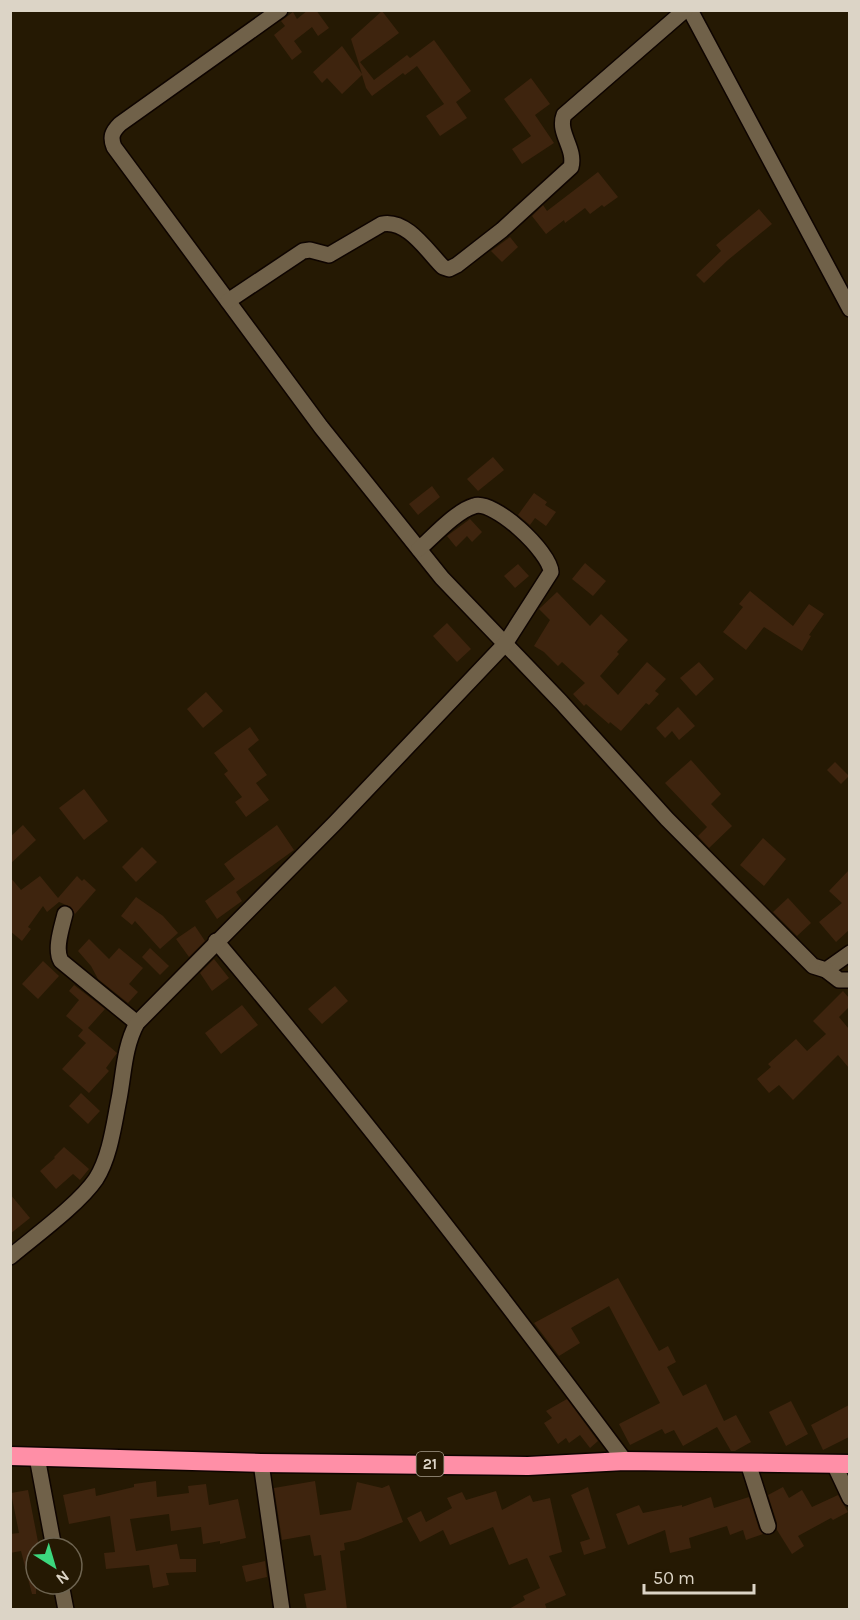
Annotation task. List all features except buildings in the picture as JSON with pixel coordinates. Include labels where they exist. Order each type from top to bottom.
[{"type":"highway","name":"21","points":[[10,1456],[261,1463],[528,1466],[625,1461],[842,1464]]},
{"type":"street","points":[[280,10],[114,129],[111,138],[122,159],[321,427],[442,578],[561,702],[667,819],[813,966],[826,970],[839,980],[849,980]]},
{"type":"street","points":[[228,301],[303,250],[328,255],[382,224],[391,222],[404,228],[442,267],[449,268],[457,265],[502,230],[571,167],[572,154],[562,125],[564,114],[685,10]]},
{"type":"street","points":[[690,10],[849,309]]},
{"type":"street","points":[[10,1257],[84,1193],[102,1168],[120,1097],[126,1051],[130,1035],[137,1023],[335,823],[505,644],[551,572],[550,565],[542,554],[513,523],[490,507],[481,505],[472,506],[456,516],[419,549]]},
{"type":"street","points":[[65,914],[59,941],[58,956],[61,961],[137,1023]]},
{"type":"street","points":[[216,941],[295,1035],[485,1274],[625,1461]]},
{"type":"street","points":[[826,970],[849,953]]},
{"type":"street","points":[[37,1457],[52,1536]]},
{"type":"street","points":[[261,1463],[282,1610]]},
{"type":"street","points":[[748,1463],[768,1526]]},
{"type":"street","points":[[842,1464],[849,1498]]}]
